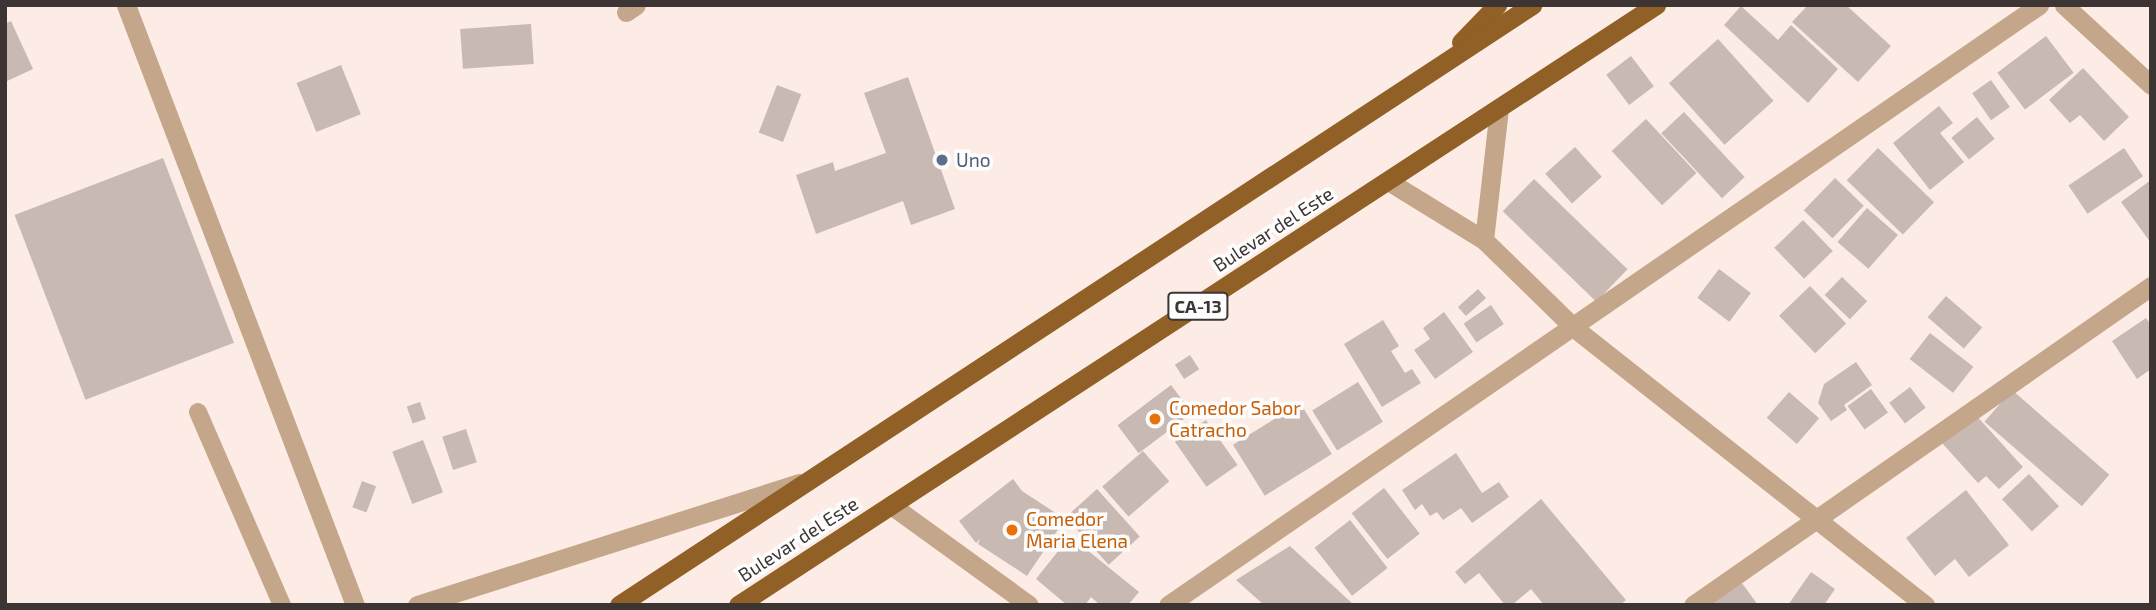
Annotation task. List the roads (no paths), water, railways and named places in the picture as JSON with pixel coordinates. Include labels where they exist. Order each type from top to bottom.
[{"type":"highway","points":[[1435,69],[1497,5]]},
{"type":"highway","points":[[619,605],[1532,5]]},
{"type":"highway","name":"Bulevar del Este","points":[[738,605],[1656,5]]},
{"type":"street","points":[[127,5],[355,605]]},
{"type":"street","points":[[1168,605],[2039,5]]},
{"type":"street","points":[[2064,5],[2151,85]]},
{"type":"street","points":[[1485,240],[1499,108]]},
{"type":"street","points":[[1388,181],[1485,240],[1573,327],[1817,517],[1925,605]]},
{"type":"street","points":[[1693,605],[2151,286]]},
{"type":"street","points":[[417,605],[810,479]]},
{"type":"street","points":[[891,505],[1029,605]]},
{"type":"lane","points":[[198,412],[282,605]]},
{"type":"place","name":"Uno","points":[[942,160]]},
{"type":"place","name":"Comedor Sabor Catracho","points":[[1155,419]]},
{"type":"place","name":"Comedor Maria Elena","points":[[1012,530]]}]
